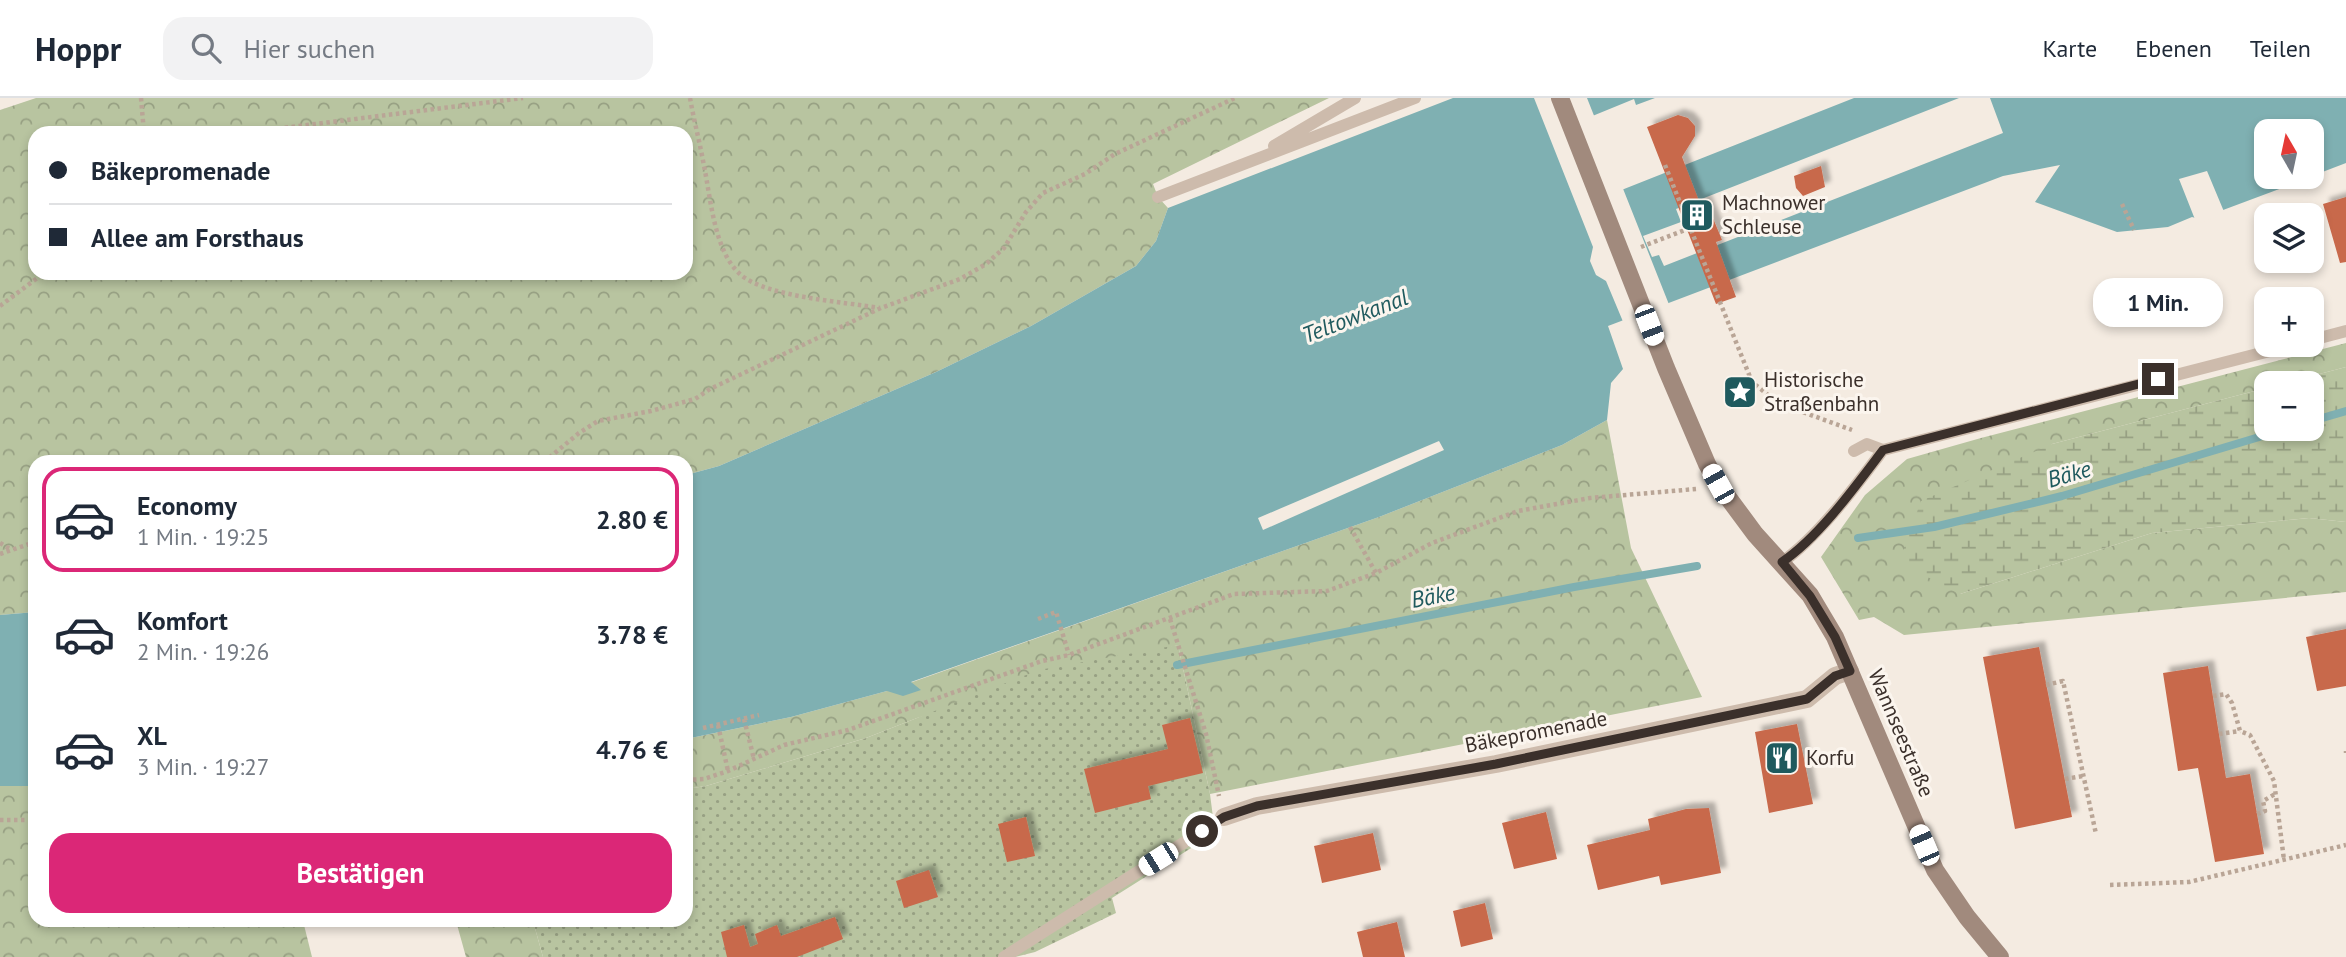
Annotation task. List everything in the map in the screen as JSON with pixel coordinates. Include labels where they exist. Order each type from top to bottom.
[{"type":"street","name":"Wannseestraße","points":[[1560,98],[1692,432],[1718,484],[1755,534],[1810,596],[1835,637],[1935,870],[1967,917],[2000,957]]},
{"type":"street","name":"Bäkepromenade","points":[[1224,817],[1257,806],[1496,764],[1807,699],[1835,676],[1850,671]]},
{"type":"lane","points":[[1245,164],[1354,98]]},
{"type":"lane","points":[[1158,197],[1415,98]]},
{"type":"lane","points":[[2324,337],[2346,331]]},
{"type":"lane","points":[[1854,451],[1867,444],[1883,450],[2254,355]]},
{"type":"lane","points":[[1782,562],[1797,552],[1856,486],[1883,450]]},
{"type":"lane","points":[[1004,957],[1224,817]]},
{"type":"path","points":[[141,98],[143,126]]},
{"type":"path","points":[[299,126],[523,98]]},
{"type":"path","points":[[690,98],[712,214],[729,261],[741,276],[761,286],[788,293],[881,308]]},
{"type":"path","points":[[552,455],[598,421],[695,399],[722,383],[881,308],[960,279],[986,264],[1004,248],[1026,212],[1043,192],[1085,174],[1115,154],[1235,98]]},
{"type":"path","points":[[1665,165],[1752,382],[1778,403],[1857,431],[1883,450]]},
{"type":"path","points":[[2122,204],[2133,230]]},
{"type":"path","points":[[1637,248],[1690,228]]},
{"type":"path","points":[[0,306],[35,280]]},
{"type":"path","points":[[693,780],[728,771],[784,745],[848,730],[1042,661],[1069,655],[1234,594],[1326,590],[1376,573],[1432,543],[1518,511],[1590,498],[1701,489]]},
{"type":"path","points":[[1350,527],[1376,573]]},
{"type":"path","points":[[0,543],[11,549]]},
{"type":"path","points":[[0,554],[28,544]]},
{"type":"path","points":[[1038,619],[1056,612],[1069,655]]},
{"type":"path","points":[[1170,619],[1206,734],[1224,817]]},
{"type":"path","points":[[2046,684],[2063,681],[2096,834]]},
{"type":"path","points":[[2213,696],[2226,694],[2232,703],[2240,730]]},
{"type":"path","points":[[703,729],[759,715]]},
{"type":"path","points":[[744,719],[754,759]]},
{"type":"path","points":[[718,725],[728,771]]},
{"type":"path","points":[[2219,734],[2240,730],[2250,735],[2268,767],[2275,794],[2284,860]]},
{"type":"path","points":[[2065,779],[2083,776]]},
{"type":"path","points":[[2257,814],[2264,811],[2263,801],[2275,794]]},
{"type":"path","points":[[0,821],[28,820]]},
{"type":"path","points":[[2110,886],[2189,882],[2346,845]]},
{"type":"green space","points":[[36,98],[1329,98],[1153,184],[1158,197],[1168,208],[1156,241],[1136,266],[1031,326],[936,372],[719,466],[693,473],[693,455],[28,455],[28,613],[0,615],[0,110]]},
{"type":"green space","points":[[2346,343],[2346,367],[2324,373],[2254,371],[2254,391],[2052,444],[1960,594],[2152,533],[2309,518],[2346,522],[2346,592],[1904,635],[1874,617],[1859,620],[1821,557],[1865,495],[1907,459],[2292,357],[2324,357],[2324,349]]},
{"type":"green space","points":[[2346,367],[2346,522],[2309,518],[2152,533],[1960,594],[1899,562],[1921,501],[2052,444],[2254,391],[2254,441],[2324,441],[2324,373]]},
{"type":"green space","points":[[1607,420],[1631,548],[1702,697],[1210,794],[1178,645],[917,718],[866,738],[693,788],[693,738],[791,717],[887,691],[1379,517],[1562,445]]},
{"type":"green space","points":[[1178,645],[1210,794],[1215,833],[1112,898],[1116,913],[1035,952],[1015,957],[543,957],[535,927],[693,927],[693,788],[866,738],[1039,670]]},
{"type":"green space","points":[[0,786],[28,786],[28,927],[304,927],[312,957],[0,957]]},
{"type":"green space","points":[[458,927],[535,927],[543,957],[466,957]]},
{"type":"water","name":"Teltowkanal","points":[[1453,98],[1655,98],[1636,105],[1634,99],[1590,117],[1619,191],[1854,98],[1959,98],[1676,209],[1681,222],[1643,236],[1652,257],[1659,255],[1664,266],[2003,133],[1990,98],[2346,98],[2346,163],[2324,171],[2324,119],[2254,119],[2254,189],[2279,189],[2199,219],[2192,217],[2168,227],[2117,232],[2035,202],[2060,165],[2003,176],[1608,326],[1623,369],[1611,383],[1607,420],[1562,445],[1379,517],[911,682],[921,690],[903,696],[887,691],[791,717],[693,738],[693,473],[719,466],[936,372],[1031,326],[1136,266],[1156,241],[1168,208]]},
{"type":"water","points":[[28,613],[28,786],[0,786],[0,615]]},
{"type":"pier","points":[[1534,98],[1587,98],[1670,307],[1624,324],[1606,281],[1596,275],[1590,261],[1593,247]]},
{"type":"pier","points":[[2207,171],[2225,214],[2199,223],[2196,222],[2179,179]]},
{"type":"pier","points":[[1439,441],[1444,450],[1263,530],[1258,518]]},
{"type":"building","name":"Machnower Schleuse","points":[[1678,115],[1688,118],[1695,126],[1695,136],[1682,157],[1699,201],[1705,199],[1722,240],[1716,242],[1736,297],[1716,304],[1647,127]]},
{"type":"building","points":[[1821,166],[1825,187],[1803,196],[1796,188],[1794,176]]},
{"type":"building","points":[[2346,197],[2346,262],[2340,263],[2324,204]]},
{"type":"building","points":[[2346,629],[2346,686],[2317,691],[2306,637]]},
{"type":"building","points":[[2039,647],[2072,817],[2015,829],[1983,657]]},
{"type":"building","points":[[2208,666],[2226,778],[2250,774],[2264,854],[2215,862],[2198,768],[2178,771],[2163,673]]},
{"type":"building","points":[[1190,718],[1203,773],[1148,786],[1151,799],[1095,813],[1084,769],[1168,749],[1162,725]]},
{"type":"building","name":"Korfu","points":[[1797,724],[1813,804],[1769,813],[1755,732]]},
{"type":"building","points":[[1709,808],[1721,873],[1661,885],[1659,876],[1598,890],[1587,845],[1650,830],[1648,819],[1686,809]]},
{"type":"building","points":[[1546,812],[1557,859],[1514,869],[1502,823]]},
{"type":"building","points":[[1026,817],[1035,856],[1007,862],[998,824]]},
{"type":"building","points":[[1373,833],[1381,870],[1322,883],[1314,846]]},
{"type":"building","points":[[929,870],[938,897],[904,908],[896,881]]},
{"type":"building","points":[[1485,903],[1493,939],[1461,947],[1453,911]]},
{"type":"building","points":[[835,917],[843,939],[797,957],[727,957],[721,932],[744,925],[750,947],[758,944],[755,934],[777,925],[781,936]]},
{"type":"building","points":[[1397,922],[1405,957],[1363,957],[1357,932]]},
{"type":"waterway","name":"Bäke","points":[[2324,417],[2346,411]]},
{"type":"waterway","name":"Bäke","points":[[1858,538],[1934,527],[2062,496],[2254,439]]},
{"type":"waterway","name":"Bäke","points":[[1177,665],[1574,587],[1697,566]]},
{"type":"place","name":"Machnower Schleuse","points":[[1697,215]]},
{"type":"place","name":"Historische Straßenbahn","points":[[1740,392]]},
{"type":"place","name":"Korfu","points":[[1782,758]]},
{"type":"route","points":[[1202,831],[1224,817],[1257,806],[1496,764],[1807,699],[1835,676],[1850,671],[1835,637],[1810,596],[1782,562],[1797,552],[1856,486],[1883,450],[2158,379]]}]
